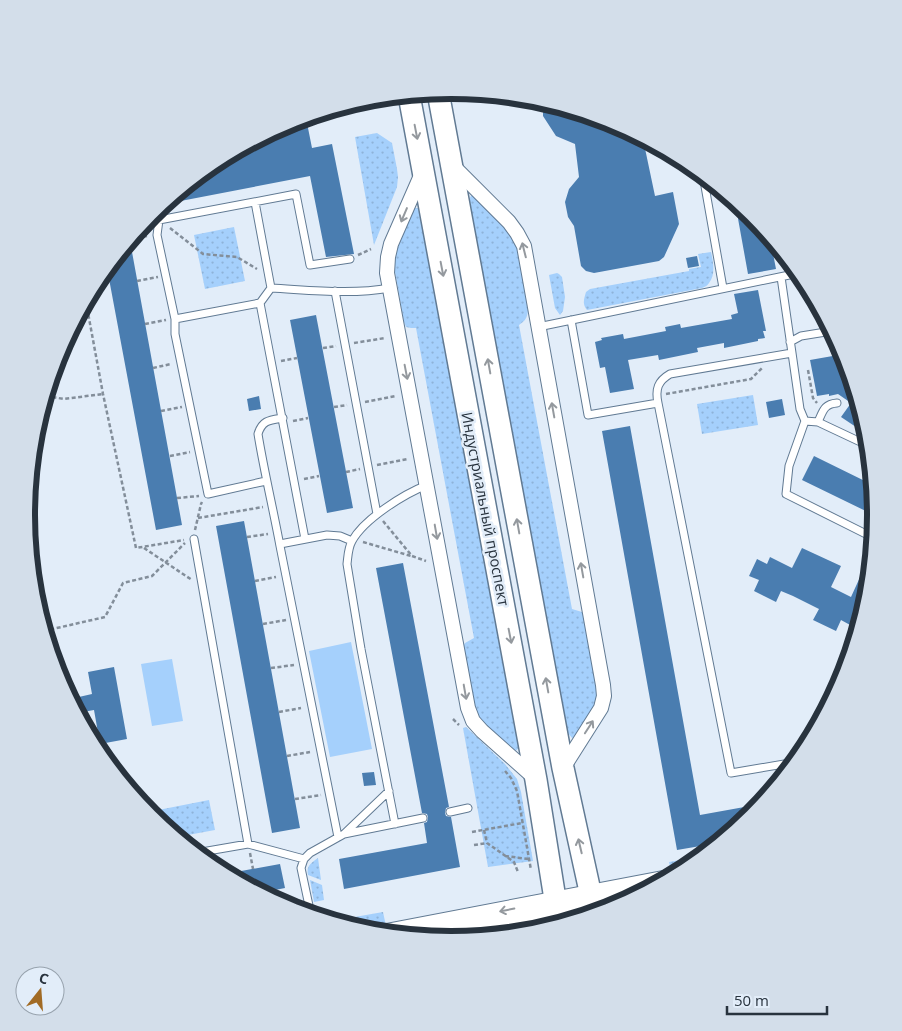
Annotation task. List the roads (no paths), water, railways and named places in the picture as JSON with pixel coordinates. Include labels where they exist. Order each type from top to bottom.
[{"type":"main road","name":"Индустриальный проспект","points":[[439,99],[563,768],[593,905]]},
{"type":"main road","name":"Индустриальный проспект","points":[[410,102],[536,780],[558,913]]},
{"type":"street","points":[[452,165],[509,222],[518,233],[524,246],[604,696],[601,708],[563,768]]},
{"type":"street","points":[[423,170],[391,244],[387,272],[468,708],[473,722],[536,780]]},
{"type":"street","points":[[465,931],[593,905],[618,896]]},
{"type":"street","points":[[416,930],[558,913]]},
{"type":"lane","points":[[705,186],[724,288]]},
{"type":"lane","points":[[266,481],[208,494],[157,235],[159,220],[296,194],[310,265],[350,258]]},
{"type":"lane","points":[[175,319],[260,303],[271,288],[254,202]]},
{"type":"lane","points":[[538,326],[790,274]]},
{"type":"lane","points":[[781,277],[800,409],[805,420],[789,466],[786,494],[866,534]]},
{"type":"lane","points":[[271,288],[336,291],[390,288]]},
{"type":"lane","points":[[336,291],[377,514]]},
{"type":"lane","points":[[260,303],[305,539]]},
{"type":"lane","points":[[571,320],[588,415],[657,399]]},
{"type":"lane","points":[[790,342],[801,336],[824,332]]},
{"type":"lane","points":[[785,764],[731,773],[657,399],[658,387],[663,378],[670,374],[792,353]]},
{"type":"lane","points":[[818,422],[824,407],[837,403]]},
{"type":"lane","points":[[283,420],[266,421],[260,426],[258,434],[329,794],[341,835]]},
{"type":"lane","points":[[805,420],[818,422],[860,442]]},
{"type":"lane","points":[[395,824],[361,649],[347,564],[348,552],[352,541],[377,514],[414,490],[427,485]]},
{"type":"lane","points":[[280,544],[327,535],[340,536],[352,541]]},
{"type":"lane","points":[[194,539],[248,844]]},
{"type":"lane","points":[[309,906],[302,868],[304,859],[310,853],[341,835],[389,790]]},
{"type":"lane","points":[[450,812],[468,808]]},
{"type":"lane","points":[[341,835],[423,818]]},
{"type":"lane","points":[[206,851],[248,844],[304,859]]}]
